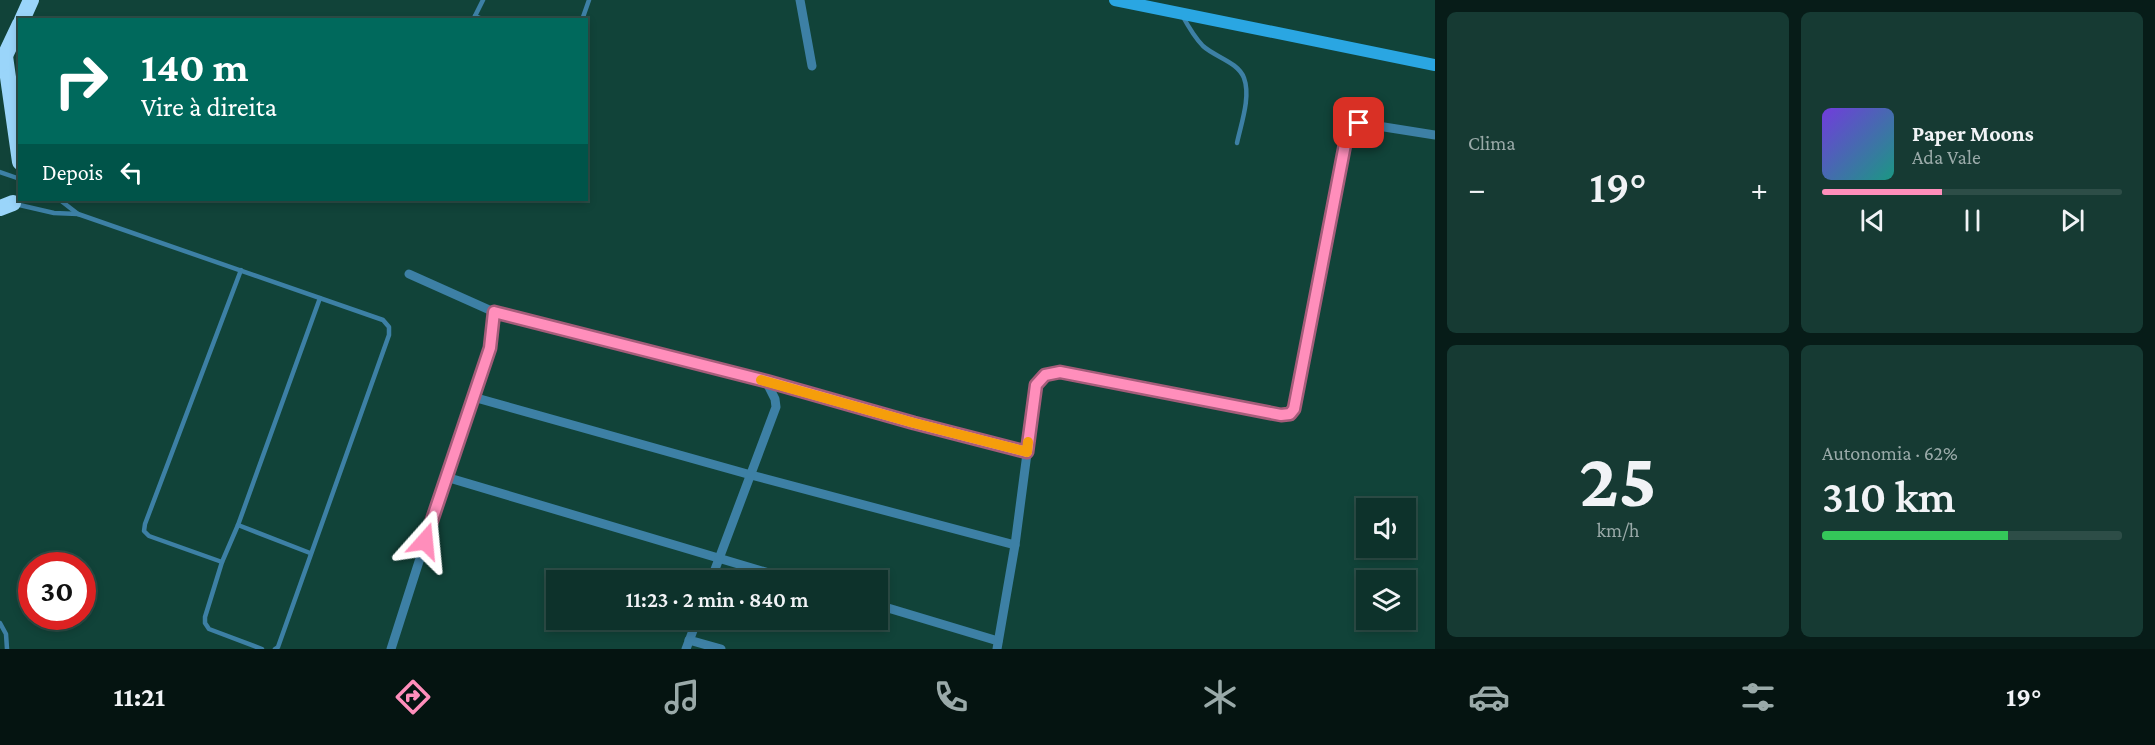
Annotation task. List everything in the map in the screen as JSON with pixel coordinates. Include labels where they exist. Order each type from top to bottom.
[{"type":"highway","points":[[23,18],[31,0]]},
{"type":"highway","points":[[18,28],[2,61],[18,151]]},
{"type":"main road","points":[[1115,0],[1435,65]]},
{"type":"street","points":[[800,0],[813,66]]},
{"type":"street","points":[[888,608],[998,645],[1036,385],[1045,375],[1060,372],[1281,415],[1290,414],[1294,409],[1351,125],[1359,123],[1435,135]]},
{"type":"street","points":[[409,274],[494,312],[766,381],[1027,452]]},
{"type":"street","points":[[391,649],[490,348],[494,312]]},
{"type":"street","points":[[715,570],[776,407],[775,399],[766,381]]},
{"type":"street","points":[[473,397],[1014,545]]},
{"type":"street","points":[[446,477],[757,570]]},
{"type":"street","points":[[693,630],[687,644],[722,649]]},
{"type":"lane","points":[[474,18],[483,0]]},
{"type":"lane","points":[[581,18],[589,0]]},
{"type":"lane","points":[[1181,13],[1192,33],[1205,48],[1237,68],[1244,78],[1245,96],[1237,143]]},
{"type":"lane","points":[[0,172],[18,178]]},
{"type":"lane","points":[[61,201],[78,214]]},
{"type":"lane","points":[[10,202],[54,213],[78,214],[383,320],[389,327],[389,335],[278,647],[275,649]]},
{"type":"lane","points":[[222,562],[149,536],[144,531],[241,270]]},
{"type":"lane","points":[[262,649],[209,629],[205,623],[205,616],[222,562],[238,525],[320,298]]},
{"type":"lane","points":[[238,525],[310,553]]},
{"type":"lane","points":[[0,623],[6,634],[7,649]]},
{"type":"slow traffic","points":[[761,380],[1027,452],[1028,442]]},
{"type":"route","points":[[425,541],[490,348],[494,312],[766,381],[1027,452],[1036,385],[1045,375],[1060,372],[1281,415],[1290,414],[1294,409],[1347,134],[1351,125],[1359,123]]}]
